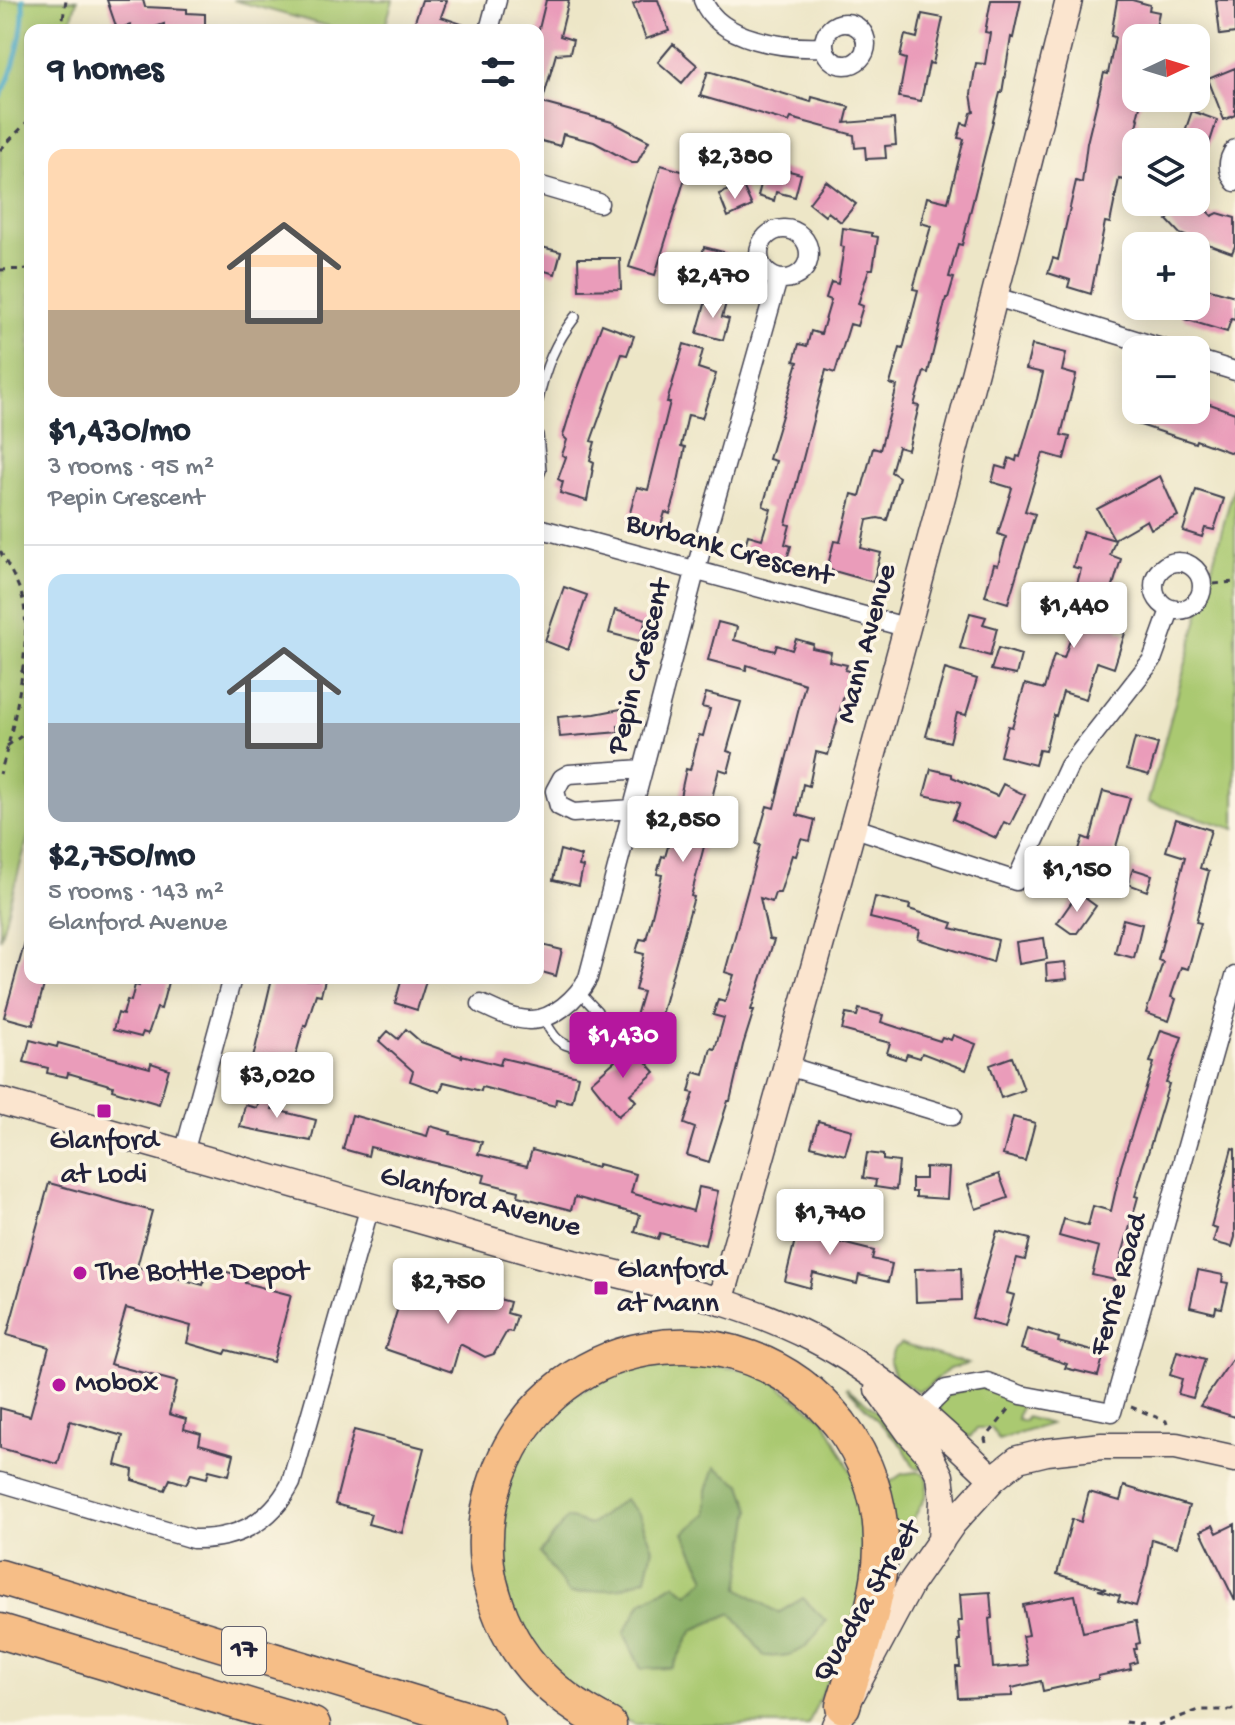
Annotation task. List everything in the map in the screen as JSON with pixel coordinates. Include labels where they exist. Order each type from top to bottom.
[{"type":"highway","points":[[609,1725],[581,1711],[550,1688],[527,1664],[507,1633],[495,1602],[487,1566],[485,1533],[490,1501],[510,1447],[546,1400],[593,1366],[627,1353],[665,1346],[701,1346],[737,1353],[771,1365],[825,1405],[865,1464],[877,1504],[881,1545],[879,1581],[839,1715]]},
{"type":"highway","name":"17","points":[[0,1577],[487,1725]]},
{"type":"highway","name":"17","points":[[0,1631],[313,1725]]},
{"type":"highway","points":[[0,1645],[255,1725]]},
{"type":"main road","name":"Mann Avenue","points":[[720,1302],[996,297],[1069,0]]},
{"type":"main road","name":"Glanford Avenue","points":[[0,1101],[720,1302],[813,1338],[867,1373],[922,1412],[993,1479]]},
{"type":"main road","points":[[867,1373],[909,1432],[929,1454],[939,1473],[943,1500],[941,1541]]},
{"type":"main road","name":"Quadra Street","points":[[839,1715],[911,1583],[941,1541],[993,1479],[1018,1459],[1047,1452],[1102,1446],[1176,1446],[1235,1459]]},
{"type":"street","points":[[491,24],[497,0]]},
{"type":"street","points":[[703,0],[726,28],[756,40],[798,48],[824,47]]},
{"type":"street","points":[[1235,149],[1228,163],[1229,173],[1235,182]]},
{"type":"street","points":[[544,187],[599,203]]},
{"type":"street","name":"Pepin Crescent","points":[[580,993],[588,978],[695,572],[778,279]]},
{"type":"street","points":[[996,297],[1123,336]]},
{"type":"street","points":[[1210,363],[1235,371]]},
{"type":"street","name":"Burbank Crescent","points":[[544,530],[905,627]]},
{"type":"street","points":[[1179,562],[1188,564],[1200,576],[1202,585],[1196,602],[1180,611],[1162,606],[1153,591],[1153,582],[1162,567],[1179,562]]},
{"type":"street","points":[[852,827],[1016,881],[1069,766],[1152,660],[1170,610]]},
{"type":"street","points":[[633,809],[573,813],[559,806],[555,791],[557,784],[569,774],[643,769]]},
{"type":"street","name":"Ferrie Road","points":[[1112,1412],[1235,976]]},
{"type":"street","points":[[184,1153],[230,984]]},
{"type":"street","points":[[481,1004],[504,1015],[531,1020],[566,1005],[580,993]]},
{"type":"street","points":[[787,1066],[952,1116]]},
{"type":"street","points":[[0,1482],[193,1539],[226,1537],[257,1523],[282,1500],[291,1483],[370,1206]]},
{"type":"street","points":[[922,1412],[946,1389],[987,1382],[1021,1395],[1112,1412]]},
{"type":"lane","points":[[544,371],[557,341],[575,317]]},
{"type":"lane","points":[[542,1017],[559,1041],[580,1045],[589,1040],[599,1022],[597,1011],[580,993]]},
{"type":"path","points":[[62,24],[66,0]]},
{"type":"path","points":[[0,150],[24,125]]},
{"type":"path","points":[[0,270],[24,269]]},
{"type":"path","points":[[0,551],[24,606]]},
{"type":"path","points":[[1202,585],[1235,582]]},
{"type":"path","points":[[0,774],[24,645]]},
{"type":"path","points":[[21,670],[24,673]]},
{"type":"path","points":[[7,746],[24,734]]},
{"type":"path","points":[[993,1479],[985,1439],[1021,1395]]},
{"type":"path","points":[[1112,1412],[1128,1406],[1166,1421],[1176,1446]]},
{"type":"path","points":[[1158,1725],[1199,1710],[1235,1710]]},
{"type":"path","points":[[1125,1722],[1147,1725]]},
{"type":"green space","points":[[0,0],[77,0],[70,24],[24,24],[24,852],[0,939]]},
{"type":"green space","points":[[233,0],[393,0],[386,24],[320,24]]},
{"type":"green space","points":[[1235,482],[1235,829],[1148,802]]},
{"type":"green space","points":[[901,1344],[968,1364],[949,1369],[926,1388],[917,1391],[895,1377],[889,1363],[893,1350]]},
{"type":"green space","points":[[655,1356],[762,1373],[825,1420],[861,1491],[869,1558],[853,1623],[808,1725],[634,1724],[584,1702],[538,1663],[509,1613],[496,1515],[517,1455],[555,1404]]},
{"type":"green space","points":[[978,1386],[1022,1400],[1017,1419],[1025,1421],[1026,1417],[1050,1424],[998,1440],[992,1428],[977,1428],[970,1437],[962,1434],[940,1413],[940,1405],[945,1395]]},
{"type":"green space","points":[[846,1387],[902,1431],[924,1462],[921,1468],[915,1468],[903,1447]]},
{"type":"green space","points":[[715,1467],[742,1485],[751,1510],[739,1588],[778,1613],[803,1598],[826,1621],[801,1650],[786,1656],[764,1656],[732,1613],[693,1630],[672,1668],[641,1669],[624,1633],[642,1602],[675,1584],[688,1594],[706,1578],[684,1533],[707,1514],[707,1490]]},
{"type":"green space","points":[[923,1473],[928,1479],[926,1496],[889,1563],[887,1495],[890,1482],[902,1474]]},
{"type":"green space","points":[[624,1499],[639,1514],[653,1548],[646,1578],[621,1588],[570,1594],[540,1553],[567,1518],[590,1525]]},
{"type":"building","points":[[107,0],[143,0],[145,7],[187,9],[187,13],[205,14],[205,24],[115,24]]},
{"type":"building","points":[[422,0],[447,0],[441,17],[461,24],[414,24]]},
{"type":"building","points":[[546,0],[569,0],[560,36],[573,40],[570,53],[556,54],[544,96],[544,24],[540,24]]},
{"type":"building","points":[[658,0],[669,31],[646,39],[633,4]]},
{"type":"building","points":[[991,0],[1021,0],[1002,93],[962,245],[958,244],[949,277],[954,278],[946,298],[928,373],[924,372],[914,405],[919,406],[908,450],[898,447],[891,472],[899,477],[887,520],[867,520],[861,548],[881,553],[873,582],[827,569],[834,541],[840,542],[852,494],[860,496],[873,448],[880,450],[897,386],[890,384],[900,348],[903,349],[918,290],[913,289],[931,226],[921,223],[927,197],[948,202],[964,139],[958,138],[962,123],[968,125],[974,112],[971,94],[976,63],[985,64],[990,33],[985,32]]},
{"type":"building","points":[[1117,0],[1150,5],[1149,10],[1159,12],[1157,24],[1122,24],[1122,112],[1138,112],[1139,119],[1136,128],[1122,128],[1122,180],[1119,179],[1110,223],[1105,222],[1091,294],[1068,287],[1070,280],[1048,273],[1053,258],[1058,260],[1076,181],[1082,183],[1087,143],[1104,73],[1108,74],[1115,37],[1111,36]]},
{"type":"building","points":[[1216,0],[1235,0],[1235,33],[1220,35]]},
{"type":"building","points":[[922,14],[943,18],[921,101],[899,97],[906,59],[900,57],[905,35],[917,38]]},
{"type":"building","points":[[673,44],[697,65],[682,83],[658,62]]},
{"type":"building","points":[[1235,68],[1235,115],[1224,120],[1210,78]]},
{"type":"building","points":[[708,71],[811,102],[812,97],[849,107],[845,123],[894,119],[896,145],[885,146],[886,158],[866,159],[865,147],[855,148],[854,135],[791,118],[789,122],[700,96]]},
{"type":"building","points":[[544,104],[612,122],[649,141],[637,163],[594,142],[563,134],[560,146],[544,142]]},
{"type":"building","points":[[1192,112],[1217,120],[1210,142],[1210,128],[1186,128]]},
{"type":"building","points":[[661,165],[685,172],[685,178],[655,275],[629,267]]},
{"type":"building","points":[[766,165],[801,174],[795,197],[776,192],[774,201],[758,196]]},
{"type":"building","points":[[826,181],[856,204],[841,222],[828,212],[825,216],[809,203]]},
{"type":"building","points":[[743,186],[752,206],[728,217],[719,194]]},
{"type":"building","points":[[1218,213],[1235,218],[1232,253],[1210,245],[1210,232],[1178,232],[1167,220],[1171,216],[1212,216]]},
{"type":"building","points":[[843,228],[878,237],[873,269],[869,269],[858,304],[863,306],[857,326],[850,324],[835,373],[826,370],[786,524],[790,525],[785,544],[791,546],[785,565],[743,553],[748,535],[762,539],[771,509],[763,506],[776,461],[769,459],[798,362],[794,361],[799,344],[807,346],[811,331],[821,334],[831,300],[826,298],[831,282],[838,284],[844,247],[841,246]]},
{"type":"building","points":[[704,247],[727,253],[719,287],[695,281]]},
{"type":"building","points":[[544,248],[561,252],[555,274],[544,271]]},
{"type":"building","points":[[578,258],[620,258],[621,289],[579,290]]},
{"type":"building","points":[[1210,289],[1235,296],[1235,320],[1231,319],[1227,332],[1187,320],[1210,320]]},
{"type":"building","points":[[707,297],[726,303],[722,317],[729,319],[723,340],[697,333]]},
{"type":"building","points":[[602,324],[634,336],[627,355],[622,354],[591,441],[595,442],[590,460],[594,462],[587,501],[560,493],[563,482],[558,479],[566,457],[562,455],[567,440],[563,436]]},
{"type":"building","points":[[684,344],[703,350],[698,368],[716,374],[702,418],[688,415],[675,497],[670,514],[665,512],[660,529],[628,520],[637,487],[648,490],[670,402],[667,402]]},
{"type":"building","points":[[1032,345],[1066,353],[1062,371],[1076,375],[1061,435],[1070,437],[1064,459],[1043,453],[1025,511],[1035,514],[1008,603],[985,596],[1006,537],[998,534],[1012,488],[992,482],[996,466],[1006,469],[1009,458],[1016,461],[1017,456],[1020,457],[1037,399],[1043,373],[1026,369]]},
{"type":"building","points":[[1210,404],[1235,413],[1235,454],[1196,440],[1195,443],[1137,424],[1210,424]]},
{"type":"building","points":[[1160,476],[1178,516],[1151,529],[1147,520],[1114,539],[1097,509]]},
{"type":"building","points":[[1196,490],[1224,499],[1214,530],[1205,528],[1202,537],[1183,531]]},
{"type":"building","points":[[1083,531],[1115,540],[1110,555],[1121,559],[1112,589],[1128,593],[1118,631],[1125,633],[1114,668],[1097,662],[1086,699],[1063,692],[1045,751],[1039,750],[1035,765],[1000,756],[1025,684],[1044,689],[1054,655],[1064,658],[1079,612],[1070,610],[1081,569],[1073,567]]},
{"type":"building","points":[[564,587],[587,595],[568,650],[545,641]]},
{"type":"building","points":[[615,610],[646,619],[640,641],[609,633]]},
{"type":"building","points":[[970,613],[986,617],[983,624],[997,628],[990,656],[960,648]]},
{"type":"building","points":[[718,622],[737,627],[734,640],[775,651],[777,645],[792,650],[796,639],[813,644],[812,648],[831,652],[829,661],[847,665],[845,670],[857,673],[851,697],[844,695],[828,755],[816,752],[809,786],[803,784],[797,815],[815,820],[810,841],[801,839],[796,856],[792,855],[780,893],[775,893],[772,902],[760,898],[769,939],[774,940],[751,1010],[754,1010],[730,1101],[709,1162],[687,1155],[695,1128],[684,1124],[694,1093],[689,1092],[694,1072],[704,1075],[724,1018],[713,1015],[718,1000],[725,1002],[734,975],[725,972],[760,845],[756,844],[767,806],[774,808],[805,684],[747,665],[746,670],[708,660]]},
{"type":"building","points":[[998,648],[1021,655],[1016,675],[991,670]]},
{"type":"building","points":[[945,669],[977,679],[966,715],[957,713],[950,742],[926,736]]},
{"type":"building","points":[[706,693],[741,702],[727,751],[733,753],[728,772],[719,769],[708,815],[712,816],[691,896],[694,897],[654,1040],[631,1033],[643,992],[635,990],[644,954],[636,952],[640,939],[646,940],[662,875],[657,874],[673,829],[686,769],[690,770],[699,735],[703,736],[710,709],[702,707]]},
{"type":"building","points":[[626,708],[628,725],[618,726],[619,732],[560,737],[558,717]]},
{"type":"building","points":[[1135,738],[1158,744],[1149,775],[1127,769]]},
{"type":"building","points":[[931,769],[952,774],[952,777],[997,796],[1003,784],[1025,795],[1010,825],[1004,822],[996,838],[953,819],[960,803],[924,795]]},
{"type":"building","points":[[1103,791],[1130,798],[1109,871],[1075,862],[1083,837],[1090,840]]},
{"type":"building","points":[[1176,819],[1211,830],[1200,868],[1209,871],[1196,922],[1201,923],[1188,969],[1181,967],[1171,997],[1176,999],[1169,1021],[1146,1013],[1163,962],[1158,960],[1185,857],[1166,851]]},
{"type":"building","points":[[560,850],[581,856],[579,866],[583,867],[579,886],[553,880]]},
{"type":"building","points":[[1133,869],[1152,875],[1147,891],[1128,884]]},
{"type":"building","points":[[1078,893],[1096,906],[1077,933],[1071,933],[1057,923]]},
{"type":"building","points":[[875,897],[910,905],[909,909],[953,923],[951,928],[998,940],[993,962],[918,939],[920,930],[870,918]]},
{"type":"building","points":[[1123,919],[1142,924],[1134,958],[1115,953]]},
{"type":"building","points":[[1044,938],[1047,959],[1019,964],[1016,942]]},
{"type":"building","points":[[24,945],[24,984],[44,984],[33,1025],[4,1017]]},
{"type":"building","points":[[544,946],[562,950],[556,976],[544,973]]},
{"type":"building","points":[[1065,962],[1067,979],[1047,981],[1046,964]]},
{"type":"building","points":[[167,984],[161,1009],[157,1008],[148,1034],[143,1032],[141,1037],[113,1030],[118,1013],[123,1015],[135,985]]},
{"type":"building","points":[[271,984],[324,984],[321,995],[316,994],[304,1025],[292,1069],[253,1058]]},
{"type":"building","points":[[400,984],[425,984],[417,1010],[395,1003]]},
{"type":"building","points":[[859,1009],[883,1015],[881,1022],[940,1041],[942,1037],[951,1040],[953,1035],[976,1044],[966,1070],[922,1053],[920,1058],[907,1054],[905,1059],[887,1053],[890,1043],[842,1030],[846,1014],[857,1016]]},
{"type":"building","points":[[406,1029],[421,1042],[462,1057],[500,1065],[502,1058],[578,1076],[572,1102],[556,1099],[555,1106],[482,1087],[481,1091],[444,1082],[440,1092],[410,1081],[413,1071],[379,1041],[388,1031],[398,1039]]},
{"type":"building","points":[[1161,1030],[1182,1037],[1166,1083],[1169,1084],[1135,1196],[1138,1197],[1115,1280],[1092,1275],[1099,1247],[1059,1236],[1064,1219],[1088,1226],[1093,1206],[1111,1211]]},
{"type":"building","points":[[30,1040],[57,1047],[58,1043],[150,1068],[151,1063],[169,1069],[159,1104],[68,1073],[67,1077],[47,1073],[48,1068],[24,1062]]},
{"type":"building","points":[[632,1046],[655,1072],[630,1094],[636,1101],[618,1116],[591,1082]]},
{"type":"building","points":[[1012,1057],[1024,1090],[1001,1098],[990,1065]]},
{"type":"building","points":[[261,1092],[276,1096],[272,1109],[316,1120],[311,1141],[240,1127],[245,1105],[257,1108]]},
{"type":"building","points":[[352,1115],[427,1136],[430,1126],[451,1132],[482,1142],[478,1154],[527,1166],[532,1150],[597,1168],[598,1164],[636,1174],[631,1193],[693,1211],[699,1187],[718,1191],[705,1245],[660,1233],[658,1239],[635,1232],[640,1215],[575,1197],[571,1210],[518,1196],[519,1191],[483,1182],[485,1175],[370,1147],[368,1156],[343,1149]]},
{"type":"building","points":[[1013,1117],[1035,1123],[1025,1161],[1003,1155]]},
{"type":"building","points":[[818,1121],[852,1130],[845,1155],[811,1146]]},
{"type":"building","points":[[1232,1148],[1235,1149],[1235,1237],[1232,1247],[1213,1242],[1217,1229],[1211,1227]]},
{"type":"building","points":[[867,1153],[883,1155],[883,1160],[899,1162],[896,1190],[875,1187],[876,1180],[863,1178]]},
{"type":"building","points":[[925,1167],[949,1168],[947,1199],[916,1197],[916,1192],[912,1192],[912,1179],[925,1179]]},
{"type":"building","points":[[999,1174],[1008,1198],[976,1209],[968,1185]]},
{"type":"building","points":[[49,1183],[152,1211],[137,1267],[203,1285],[208,1267],[246,1277],[245,1283],[291,1295],[273,1362],[227,1350],[225,1354],[187,1343],[191,1326],[126,1308],[110,1364],[177,1382],[169,1414],[186,1419],[184,1429],[201,1434],[199,1444],[234,1454],[229,1475],[209,1470],[207,1478],[191,1474],[186,1484],[170,1479],[165,1490],[132,1480],[133,1470],[116,1465],[123,1436],[70,1421],[58,1464],[0,1448],[0,1408],[30,1416],[49,1347],[7,1335]]},
{"type":"building","points":[[802,1211],[827,1217],[822,1238],[874,1251],[872,1259],[892,1264],[888,1282],[859,1275],[857,1284],[813,1273],[810,1288],[785,1281]]},
{"type":"building","points":[[997,1231],[1030,1239],[1025,1260],[1017,1258],[1007,1293],[1014,1295],[1005,1327],[972,1318]]},
{"type":"building","points":[[961,1268],[962,1300],[916,1302],[915,1269]]},
{"type":"building","points":[[1198,1270],[1223,1275],[1222,1282],[1228,1283],[1222,1308],[1216,1307],[1215,1313],[1190,1307]]},
{"type":"building","points":[[422,1287],[467,1300],[471,1300],[473,1292],[510,1302],[507,1313],[517,1316],[512,1332],[507,1331],[494,1354],[485,1357],[460,1344],[452,1372],[385,1349],[403,1292],[420,1292]]},
{"type":"building","points":[[1027,1328],[1059,1338],[1058,1342],[1104,1354],[1098,1376],[1065,1368],[1067,1364],[1021,1349]]},
{"type":"building","points":[[1177,1351],[1205,1359],[1193,1398],[1178,1394],[1182,1379],[1170,1375]]},
{"type":"building","points":[[1235,1355],[1235,1417],[1200,1406]]},
{"type":"building","points":[[354,1430],[424,1448],[402,1533],[368,1524],[371,1514],[335,1504]]},
{"type":"building","points":[[1124,1486],[1189,1506],[1177,1547],[1152,1539],[1136,1606],[1118,1601],[1120,1596],[1098,1590],[1106,1589],[1057,1574],[1072,1519],[1081,1522],[1089,1492],[1120,1501]]},
{"type":"building","points":[[1235,1524],[1235,1601],[1201,1531],[1213,1525],[1217,1533]]},
{"type":"building","points":[[990,1592],[993,1668],[1028,1665],[1022,1636],[1029,1635],[1023,1605],[1075,1595],[1083,1632],[1136,1621],[1140,1643],[1134,1649],[1137,1662],[1130,1664],[1131,1669],[1043,1691],[1041,1681],[1012,1688],[1012,1696],[958,1698],[956,1667],[960,1667],[960,1594]]},
{"type":"waterway","points":[[0,97],[18,50],[23,0]]},
{"type":"place","name":"Glanford at Lodi","points":[[104,1111]]},
{"type":"place","name":"The Bottle Depot","points":[[80,1273]]},
{"type":"place","name":"Glanford at Mann","points":[[601,1288]]},
{"type":"place","name":"Mobox","points":[[59,1385]]}]
